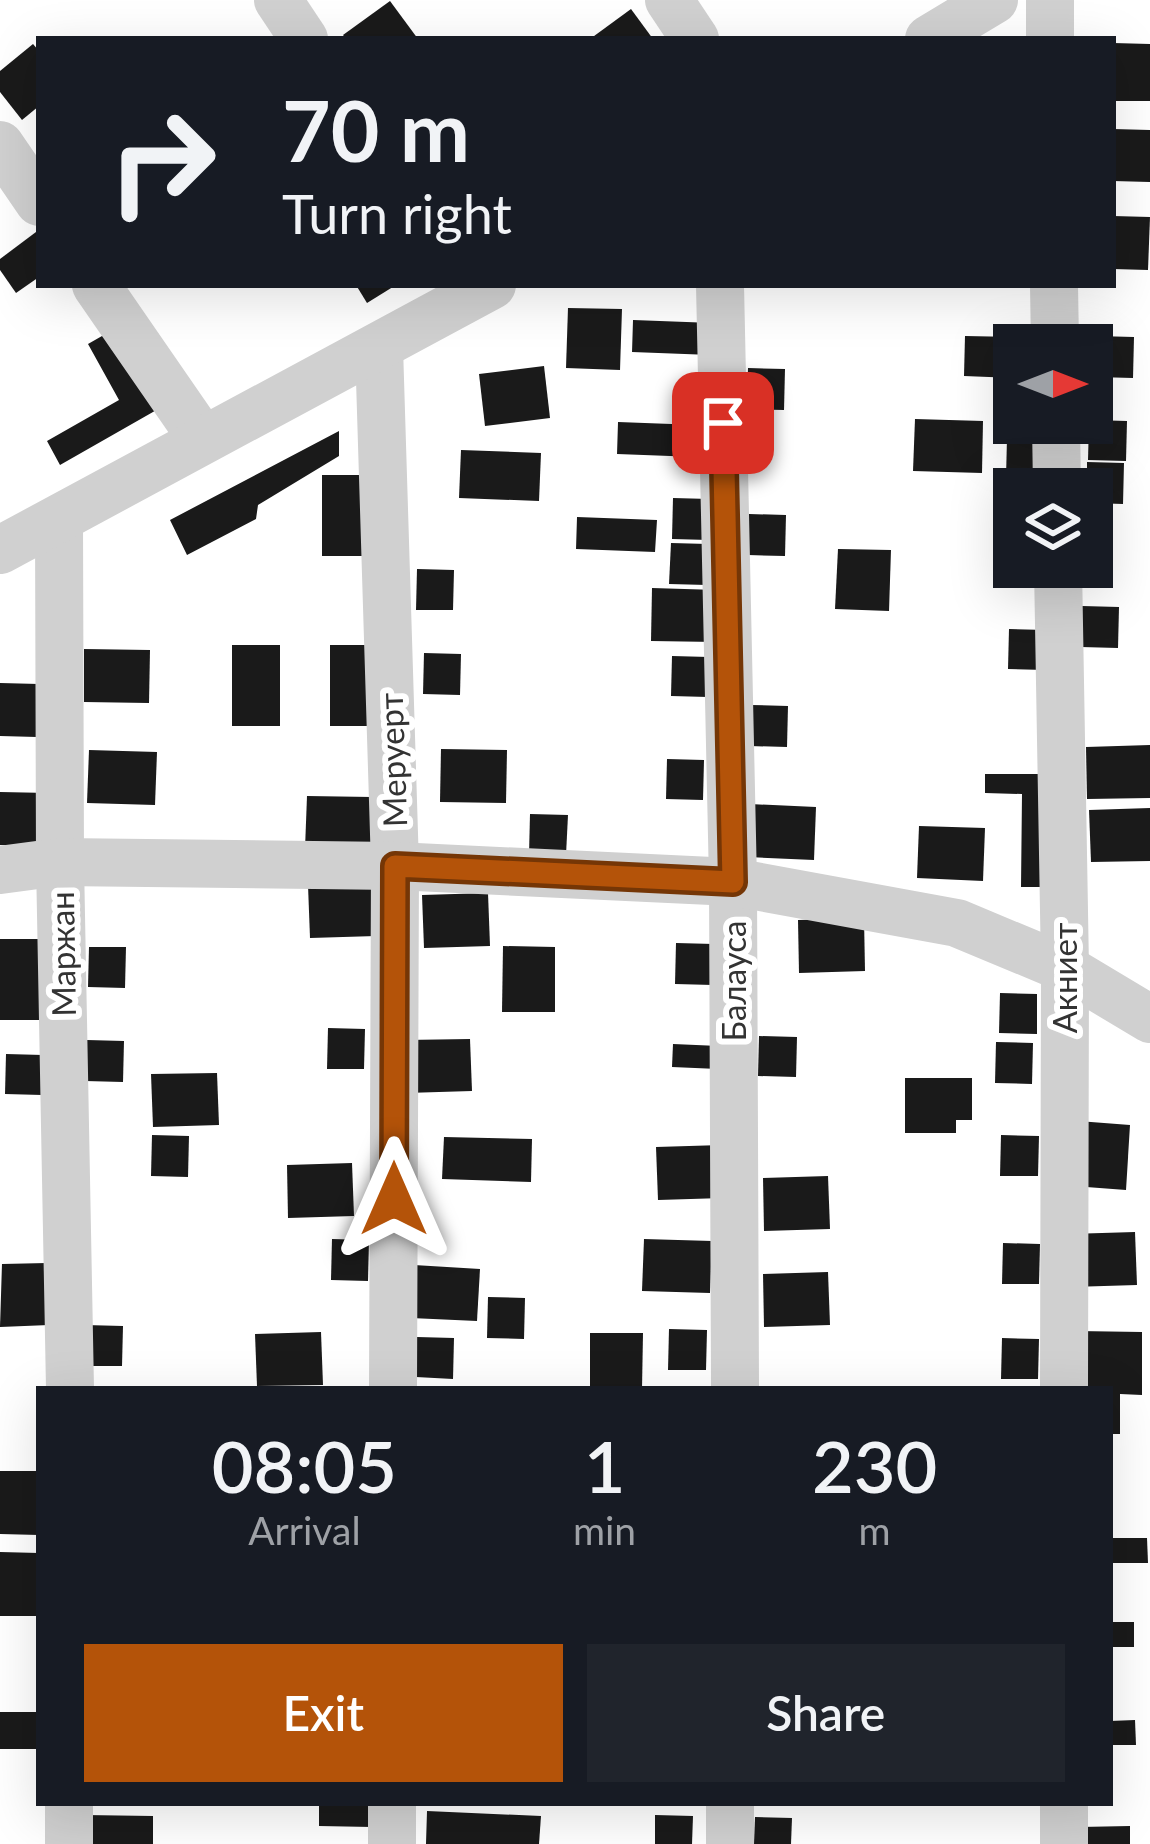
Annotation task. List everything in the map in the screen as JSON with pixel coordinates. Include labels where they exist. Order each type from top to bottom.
[{"type":"street","points":[[278,0],[302,36]]},
{"type":"street","points":[[669,0],[693,36]]},
{"type":"street","points":[[934,36],[994,0]]},
{"type":"street","points":[[1049,0],[1050,36]]},
{"type":"street","points":[[0,145],[36,198]]},
{"type":"street","points":[[99,288],[203,440]]},
{"type":"street","points":[[0,550],[480,288]]},
{"type":"street","name":"Балауса","points":[[721,288],[733,882],[735,1386]]},
{"type":"street","points":[[1054,288],[1055,324]]},
{"type":"street","name":"Меруерт","points":[[379,347],[395,866],[393,1386]]},
{"type":"street","name":"Маржан","points":[[58,519],[70,1386]]},
{"type":"street","name":"Акниет","points":[[1058,588],[1065,968],[1064,1386]]},
{"type":"street","points":[[0,871],[60,862],[395,866],[733,882],[957,923],[1065,968],[1150,1019]]},
{"type":"street","points":[[69,1806],[69,1844]]},
{"type":"street","points":[[392,1806],[392,1844]]},
{"type":"street","points":[[730,1806],[730,1844]]},
{"type":"street","points":[[1064,1806],[1064,1844]]},
{"type":"building","points":[[390,1],[416,36],[344,36]]},
{"type":"building","points":[[631,9],[651,36],[594,36]]},
{"type":"building","points":[[1116,43],[1150,44],[1150,101],[1116,101]]},
{"type":"building","points":[[33,44],[36,48],[36,108],[22,120],[0,92],[0,71]]},
{"type":"building","points":[[1116,129],[1150,130],[1150,182],[1116,181]]},
{"type":"building","points":[[1116,216],[1150,217],[1148,270],[1116,269]]},
{"type":"building","points":[[36,232],[36,279],[16,293],[0,270],[0,259]]},
{"type":"building","points":[[358,288],[391,288],[367,303]]},
{"type":"building","points":[[568,308],[622,309],[620,370],[566,368]]},
{"type":"building","points":[[633,320],[713,323],[711,355],[632,352]]},
{"type":"building","points":[[116,328],[160,408],[60,465],[47,441],[119,400],[88,344]]},
{"type":"building","points":[[965,336],[993,337],[993,377],[964,376]]},
{"type":"building","points":[[1113,336],[1134,337],[1133,378],[1113,377]]},
{"type":"building","points":[[544,366],[550,418],[485,426],[479,374]]},
{"type":"building","points":[[748,368],[785,369],[784,410],[747,409]]},
{"type":"building","points":[[915,419],[983,421],[982,473],[913,471]]},
{"type":"building","points":[[1113,421],[1127,421],[1126,461],[1088,460],[1088,444],[1113,444]]},
{"type":"building","points":[[618,422],[698,425],[697,457],[617,454]]},
{"type":"building","points":[[339,431],[339,456],[258,505],[256,519],[187,555],[170,520]]},
{"type":"building","points":[[1007,444],[1045,444],[1044,468],[1006,468]]},
{"type":"building","points":[[461,450],[541,453],[539,501],[459,498]]},
{"type":"building","points":[[1087,462],[1124,463],[1123,504],[1113,504],[1113,468],[1087,468]]},
{"type":"building","points":[[322,475],[370,475],[370,556],[322,556]]},
{"type":"building","points":[[673,498],[710,499],[709,540],[672,539]]},
{"type":"building","points":[[749,514],[786,515],[785,556],[748,555]]},
{"type":"building","points":[[577,517],[657,520],[655,552],[576,549]]},
{"type":"building","points":[[671,543],[708,544],[707,585],[669,584]]},
{"type":"building","points":[[838,549],[891,550],[889,611],[835,609]]},
{"type":"building","points":[[417,569],[454,570],[453,610],[416,610]]},
{"type":"building","points":[[652,588],[717,590],[716,642],[651,641]]},
{"type":"building","points":[[1082,606],[1119,607],[1118,648],[1081,647]]},
{"type":"building","points":[[1009,629],[1046,630],[1045,670],[1008,669]]},
{"type":"building","points":[[232,645],[280,645],[280,726],[232,726]]},
{"type":"building","points":[[330,645],[378,645],[378,726],[330,726]]},
{"type":"building","points":[[84,649],[150,650],[149,703],[84,702]]},
{"type":"building","points":[[424,653],[461,654],[460,695],[423,694]]},
{"type":"building","points":[[672,656],[709,657],[708,697],[671,696]]},
{"type":"building","points":[[0,683],[39,684],[37,737],[0,736]]},
{"type":"building","points":[[751,705],[788,706],[787,747],[750,746]]},
{"type":"building","points":[[1150,745],[1150,798],[1087,799],[1086,747]]},
{"type":"building","points":[[441,749],[507,750],[506,803],[440,802]]},
{"type":"building","points":[[89,750],[157,752],[155,805],[87,803]]},
{"type":"building","points":[[667,759],[704,760],[703,800],[666,799]]},
{"type":"building","points":[[985,774],[1048,774],[1048,887],[1021,887],[1022,794],[985,793]]},
{"type":"building","points":[[0,792],[49,793],[48,846],[0,845]]},
{"type":"building","points":[[307,796],[372,797],[371,850],[305,849]]},
{"type":"building","points":[[750,804],[816,807],[814,860],[748,857]]},
{"type":"building","points":[[1150,808],[1150,861],[1091,862],[1089,810]]},
{"type":"building","points":[[530,814],[568,815],[566,855],[529,855]]},
{"type":"building","points":[[919,826],[985,828],[983,881],[917,878]]},
{"type":"building","points":[[374,884],[376,936],[310,938],[308,885]]},
{"type":"building","points":[[488,893],[490,946],[424,948],[422,895]]},
{"type":"building","points":[[864,918],[865,971],[799,973],[798,920]]},
{"type":"building","points":[[0,939],[46,939],[46,1020],[0,1020]]},
{"type":"building","points":[[676,943],[714,944],[713,985],[675,984]]},
{"type":"building","points":[[503,946],[555,947],[555,1012],[502,1012]]},
{"type":"building","points":[[89,947],[126,947],[125,988],[88,987]]},
{"type":"building","points":[[1000,993],[1037,994],[1037,1034],[999,1033]]},
{"type":"building","points":[[328,1028],[365,1029],[364,1069],[327,1069]]},
{"type":"building","points":[[759,1036],[797,1037],[796,1077],[758,1076]]},
{"type":"building","points":[[470,1039],[472,1091],[406,1093],[405,1040]]},
{"type":"building","points":[[87,1040],[124,1041],[123,1082],[85,1081]]},
{"type":"building","points":[[996,1042],[1033,1043],[1032,1084],[995,1083]]},
{"type":"building","points":[[673,1044],[719,1046],[718,1069],[672,1067]]},
{"type":"building","points":[[6,1054],[43,1055],[42,1095],[5,1094]]},
{"type":"building","points":[[217,1073],[219,1125],[153,1127],[151,1074]]},
{"type":"building","points":[[905,1078],[972,1078],[972,1120],[956,1120],[956,1133],[905,1133]]},
{"type":"building","points":[[1078,1121],[1130,1125],[1126,1190],[1073,1186]]},
{"type":"building","points":[[152,1135],[189,1136],[188,1177],[151,1176]]},
{"type":"building","points":[[1001,1135],[1039,1136],[1038,1176],[1000,1176]]},
{"type":"building","points":[[444,1137],[532,1139],[531,1182],[442,1179]]},
{"type":"building","points":[[722,1145],[723,1198],[658,1200],[656,1147]]},
{"type":"building","points":[[352,1163],[354,1216],[288,1218],[287,1165]]},
{"type":"building","points":[[828,1176],[830,1229],[764,1231],[763,1178]]},
{"type":"building","points":[[1135,1232],[1137,1285],[1071,1287],[1069,1234]]},
{"type":"building","points":[[332,1239],[369,1240],[368,1281],[331,1280]]},
{"type":"building","points":[[644,1239],[712,1241],[710,1293],[642,1291]]},
{"type":"building","points":[[1003,1243],[1040,1244],[1039,1284],[1002,1284]]},
{"type":"building","points":[[47,1263],[49,1325],[0,1327],[2,1264]]},
{"type":"building","points":[[414,1265],[480,1269],[477,1321],[411,1318]]},
{"type":"building","points":[[828,1272],[830,1325],[764,1327],[763,1274]]},
{"type":"building","points":[[488,1297],[525,1298],[524,1339],[487,1338]]},
{"type":"building","points":[[85,1325],[123,1326],[122,1366],[84,1366]]},
{"type":"building","points":[[669,1329],[707,1330],[706,1370],[668,1370]]},
{"type":"building","points":[[1077,1331],[1142,1332],[1142,1395],[1120,1394],[1120,1434],[1113,1434],[1113,1386],[1076,1386]]},
{"type":"building","points":[[321,1332],[323,1385],[257,1386],[255,1334]]},
{"type":"building","points":[[590,1333],[643,1333],[642,1386],[590,1386]]},
{"type":"building","points":[[417,1337],[454,1338],[453,1379],[416,1377]]},
{"type":"building","points":[[1002,1338],[1039,1339],[1038,1379],[1001,1379]]},
{"type":"building","points":[[0,1471],[36,1471],[36,1535],[0,1534]]},
{"type":"building","points":[[1113,1538],[1147,1538],[1148,1563],[1113,1563]]},
{"type":"building","points":[[0,1552],[36,1553],[36,1616],[0,1616]]},
{"type":"building","points":[[1113,1622],[1134,1622],[1134,1647],[1113,1647]]},
{"type":"building","points":[[0,1712],[36,1712],[36,1749],[0,1749]]},
{"type":"building","points":[[1135,1720],[1136,1745],[1113,1745],[1113,1721]]},
{"type":"building","points":[[319,1806],[372,1806],[372,1827],[319,1826]]},
{"type":"building","points":[[427,1811],[541,1816],[539,1844],[426,1844]]},
{"type":"building","points":[[84,1815],[153,1816],[153,1844],[83,1844]]},
{"type":"building","points":[[655,1815],[693,1816],[692,1844],[655,1844]]},
{"type":"building","points":[[755,1817],[792,1818],[791,1844],[754,1844]]},
{"type":"building","points":[[1130,1826],[1130,1844],[1080,1844],[1080,1827]]},
{"type":"route","points":[[394,1199],[395,866],[733,882],[723,423]]}]
